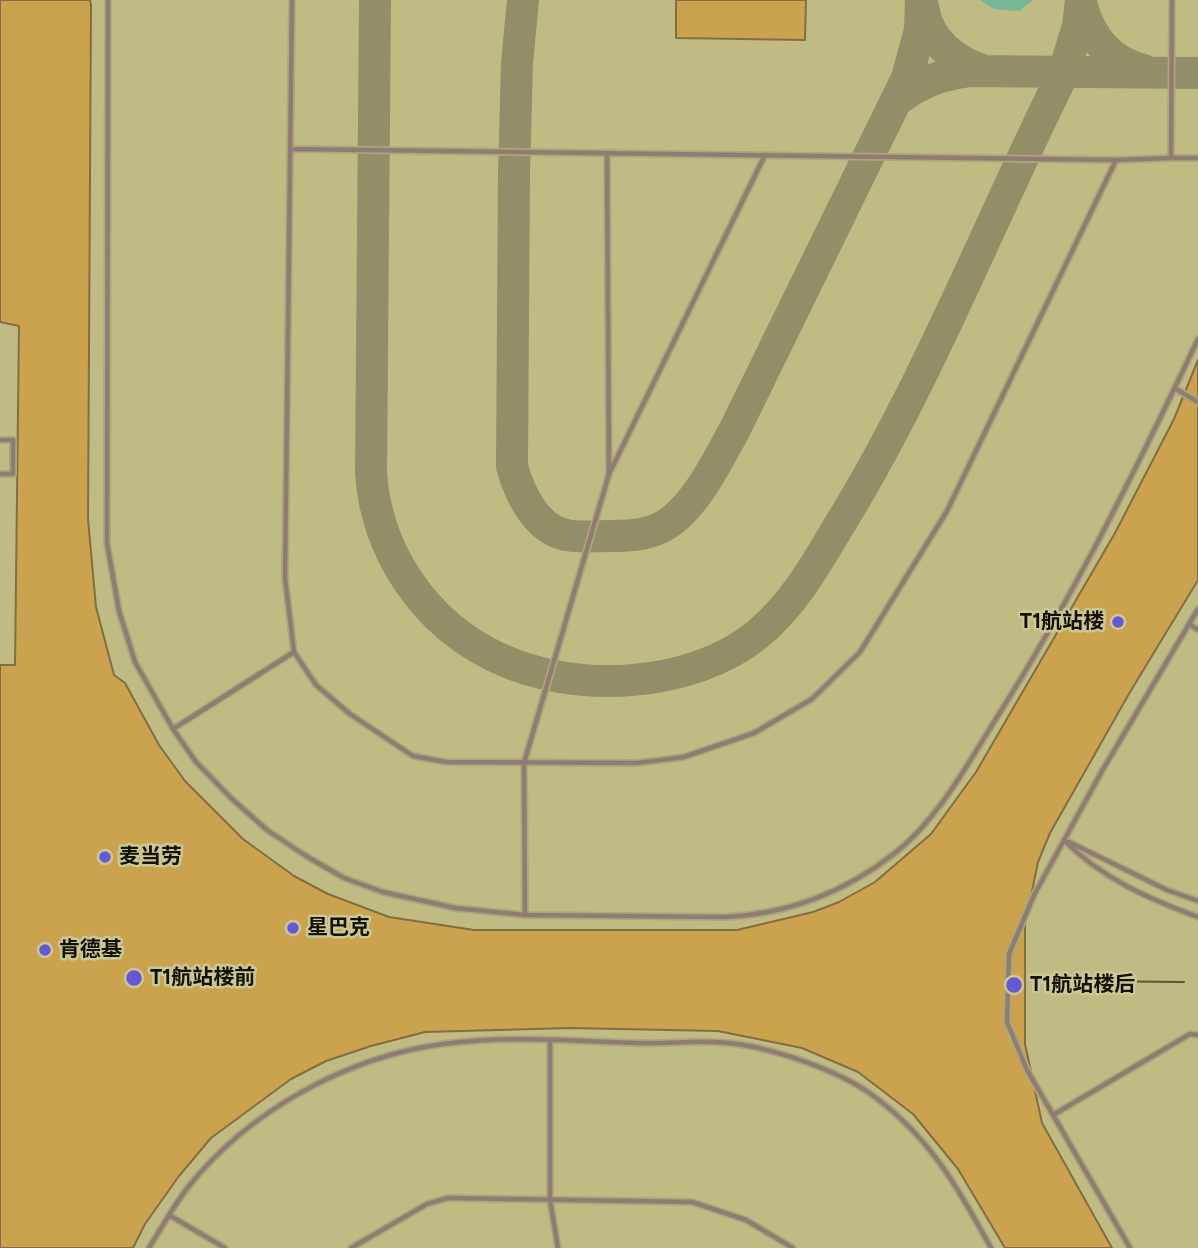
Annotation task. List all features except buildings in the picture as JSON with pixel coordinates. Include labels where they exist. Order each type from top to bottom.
[{"type":"lane","points":[[108,0],[107,543],[119,611],[135,662],[173,729],[196,762],[267,830],[344,878],[417,901],[490,914],[725,917],[761,914],[806,904],[852,883],[897,852],[942,800],[1010,697],[1117,510],[1198,339]]},
{"type":"lane","points":[[292,0],[285,578],[294,652],[316,685],[341,707],[384,740],[413,756],[446,762],[524,763],[637,763],[684,757],[754,733],[811,699],[860,652],[947,511],[1116,160]]},
{"type":"lane","points":[[1171,158],[1172,0]]},
{"type":"lane","points":[[292,149],[607,155],[1116,160],[1198,158]]},
{"type":"lane","points":[[607,155],[609,474]]},
{"type":"lane","points":[[525,915],[524,763],[609,474],[765,155]]},
{"type":"lane","points":[[1176,389],[1198,402]]},
{"type":"lane","points":[[0,440],[13,440],[13,474],[0,474]]},
{"type":"lane","points":[[1130,1248],[1027,1070],[1007,1022],[1009,954],[1034,895],[1198,609]]},
{"type":"lane","points":[[1189,624],[1198,630]]},
{"type":"lane","points":[[173,729],[294,652]]},
{"type":"lane","points":[[1065,840],[1155,885],[1198,901]]},
{"type":"lane","points":[[1065,840],[1085,862],[1125,885],[1198,916]]},
{"type":"lane","points":[[1053,1115],[1190,1034],[1198,1035]]},
{"type":"lane","points":[[149,1248],[189,1186],[214,1158],[269,1112],[322,1080],[387,1056],[441,1044],[491,1040],[550,1040],[715,1042],[772,1052],[824,1070],[866,1091],[906,1122],[954,1175],[991,1248]]},
{"type":"lane","points":[[550,1040],[550,1200],[558,1248]]},
{"type":"lane","points":[[351,1248],[427,1204],[448,1198],[692,1202],[746,1220],[793,1248]]},
{"type":"lane","points":[[169,1215],[225,1248]]},
{"type":"shaded area","points":[[0,0],[1198,0],[1198,1248],[0,1248]]},
{"type":"green space","points":[[980,0],[1033,0],[1019,11],[994,9]]},
{"type":"taxiway","points":[[375,0],[371,472],[375,502],[383,530],[394,557],[409,582],[448,626],[472,644],[528,670],[596,681],[666,675],[700,666],[731,652],[771,622],[804,582],[872,470],[930,358],[1064,72],[1078,26],[1081,0]]},
{"type":"taxiway","points":[[523,0],[517,63],[514,173],[512,466],[524,498],[538,518],[555,531],[582,537],[635,535],[659,528],[684,510],[708,478],[734,431],[907,78],[920,30],[921,0]]},
{"type":"taxiway","points":[[1081,2],[1089,26],[1102,46],[1121,61],[1144,70]]},
{"type":"taxiway","points":[[923,7],[937,40],[963,62],[985,71]]},
{"type":"taxiway","points":[[896,101],[930,80],[970,71],[1198,73]]},
{"type":"tram line","points":[[1087,981],[1184,982]]},
{"type":"place","name":"T1航站楼","points":[[1118,622]]},
{"type":"place","name":"麦当劳","points":[[105,857]]},
{"type":"place","name":"星巴克","points":[[293,928]]},
{"type":"place","name":"肯德基","points":[[45,950]]},
{"type":"place","name":"T1航站楼前","points":[[134,978]]},
{"type":"place","name":"T1航站楼后","points":[[1014,985]]}]
